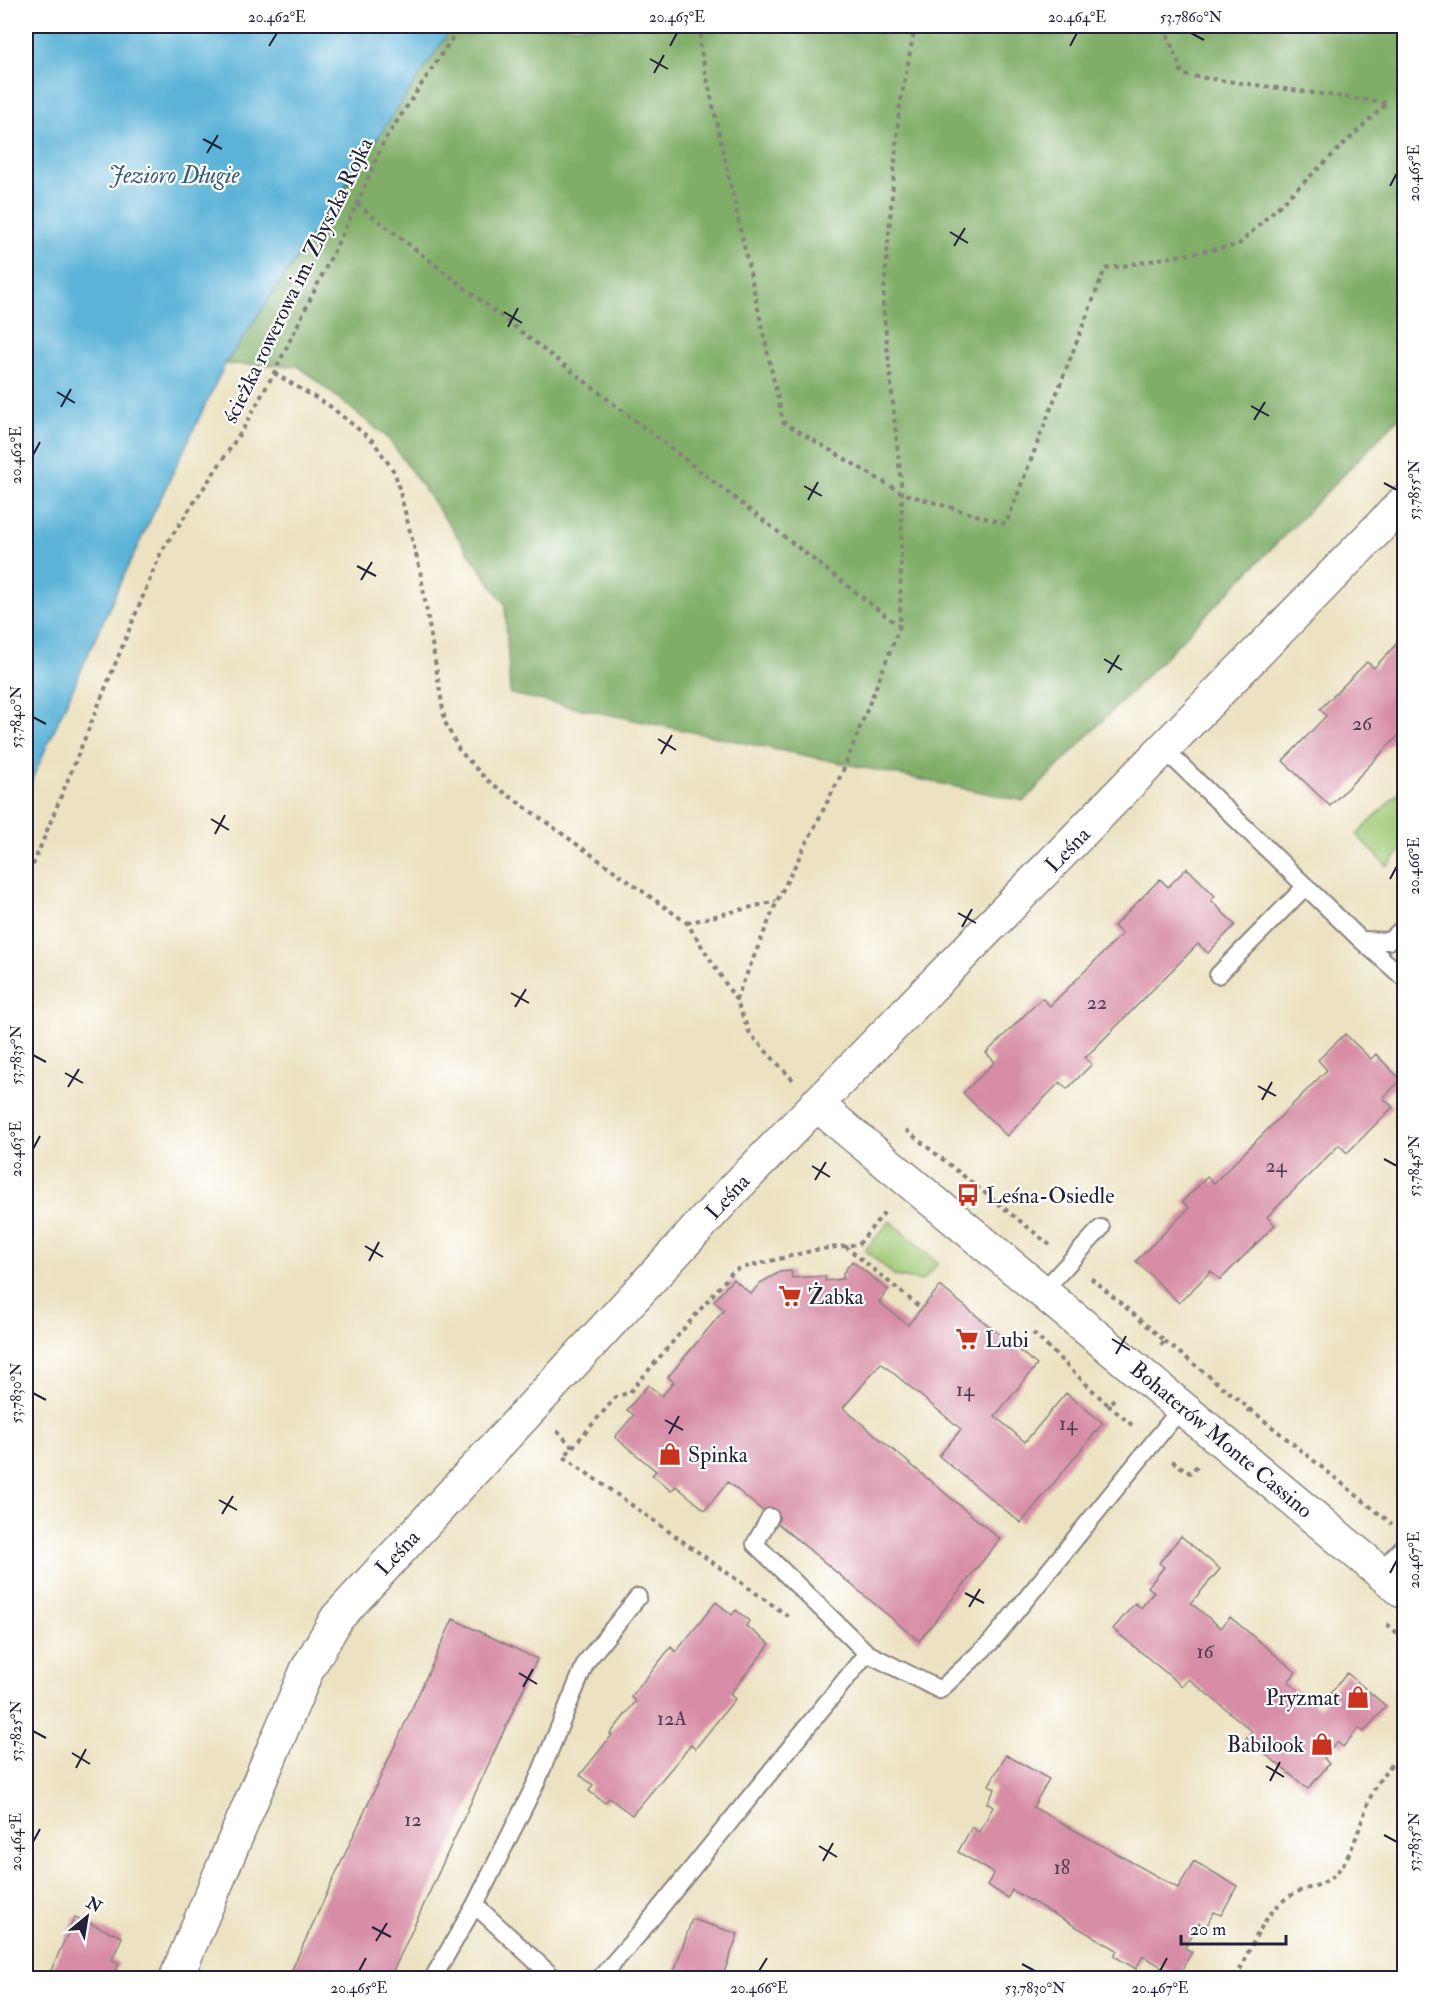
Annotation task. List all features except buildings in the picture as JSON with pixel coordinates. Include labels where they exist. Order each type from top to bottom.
[{"type":"street","name":"Leśna","points":[[177,1978],[307,1670],[338,1618],[733,1190],[806,1094],[1164,748],[1404,502]]},
{"type":"street","name":"Bohaterów Monte Cassino","points":[[806,1094],[1392,1581]]},
{"type":"lane","points":[[1164,748],[1361,940],[1404,978]]},
{"type":"lane","points":[[1218,975],[1306,886]]},
{"type":"lane","points":[[1361,940],[1389,941],[1404,927]]},
{"type":"lane","points":[[1043,1291],[1101,1228]]},
{"type":"lane","points":[[770,1517],[755,1544],[867,1653],[940,1690],[991,1642],[1183,1406]]},
{"type":"lane","points":[[1392,1581],[1404,1546]]},
{"type":"lane","points":[[433,1978],[475,1905],[537,1781],[586,1662],[638,1597]]},
{"type":"lane","points":[[600,1978],[867,1653]]},
{"type":"lane","points":[[475,1905],[554,1978]]},
{"type":"path","name":"ścieżka rowerowa im. Zbyszka Rojka","points":[[26,882],[161,552],[243,429],[274,374],[357,204],[384,141],[460,26]]},
{"type":"path","points":[[704,26],[699,42],[783,422],[902,493],[1006,524],[1105,269],[1238,245],[1387,103],[1183,75],[1164,26]]},
{"type":"path","points":[[736,1000],[777,901],[842,773],[900,626],[902,493],[884,304],[899,111],[915,26]]},
{"type":"path","points":[[357,204],[900,626]]},
{"type":"path","points":[[274,374],[331,407],[373,441],[395,473],[420,570],[445,722],[459,750],[487,780],[687,923],[736,1000],[750,1034],[806,1094]]},
{"type":"path","points":[[687,923],[777,901]]},
{"type":"path","points":[[789,1617],[564,1457],[616,1397],[630,1392],[734,1270],[859,1244],[887,1209]]},
{"type":"path","points":[[844,1246],[921,1308]]},
{"type":"path","points":[[1250,1409],[1395,1527]]},
{"type":"path","points":[[556,1430],[572,1446]]},
{"type":"path","points":[[1236,1978],[1258,1932],[1284,1899],[1330,1881],[1344,1862],[1373,1788],[1392,1763],[1404,1754]]},
{"type":"green space","points":[[449,26],[1404,26],[1404,413],[1024,801],[510,694],[505,604],[388,438],[298,366],[225,364],[362,163]]},
{"type":"green space","points":[[1404,787],[1404,848],[1387,866],[1357,835]]},
{"type":"green space","points":[[890,1221],[938,1263],[922,1281],[895,1276],[865,1250]]},
{"type":"water","name":"Jezioro Długie","points":[[26,26],[453,26],[225,364],[121,581],[26,793]]},
{"type":"place","name":"Leśna-Osiedle","points":[[968,1195]]},
{"type":"place","name":"Żabka","points":[[790,1296]]},
{"type":"place","name":"Lubi","points":[[967,1339]]},
{"type":"place","name":"Spinka","points":[[670,1454]]},
{"type":"place","name":"Pryzmat","points":[[1358,1697]]},
{"type":"place","name":"Babilook","points":[[1322,1744]]}]
